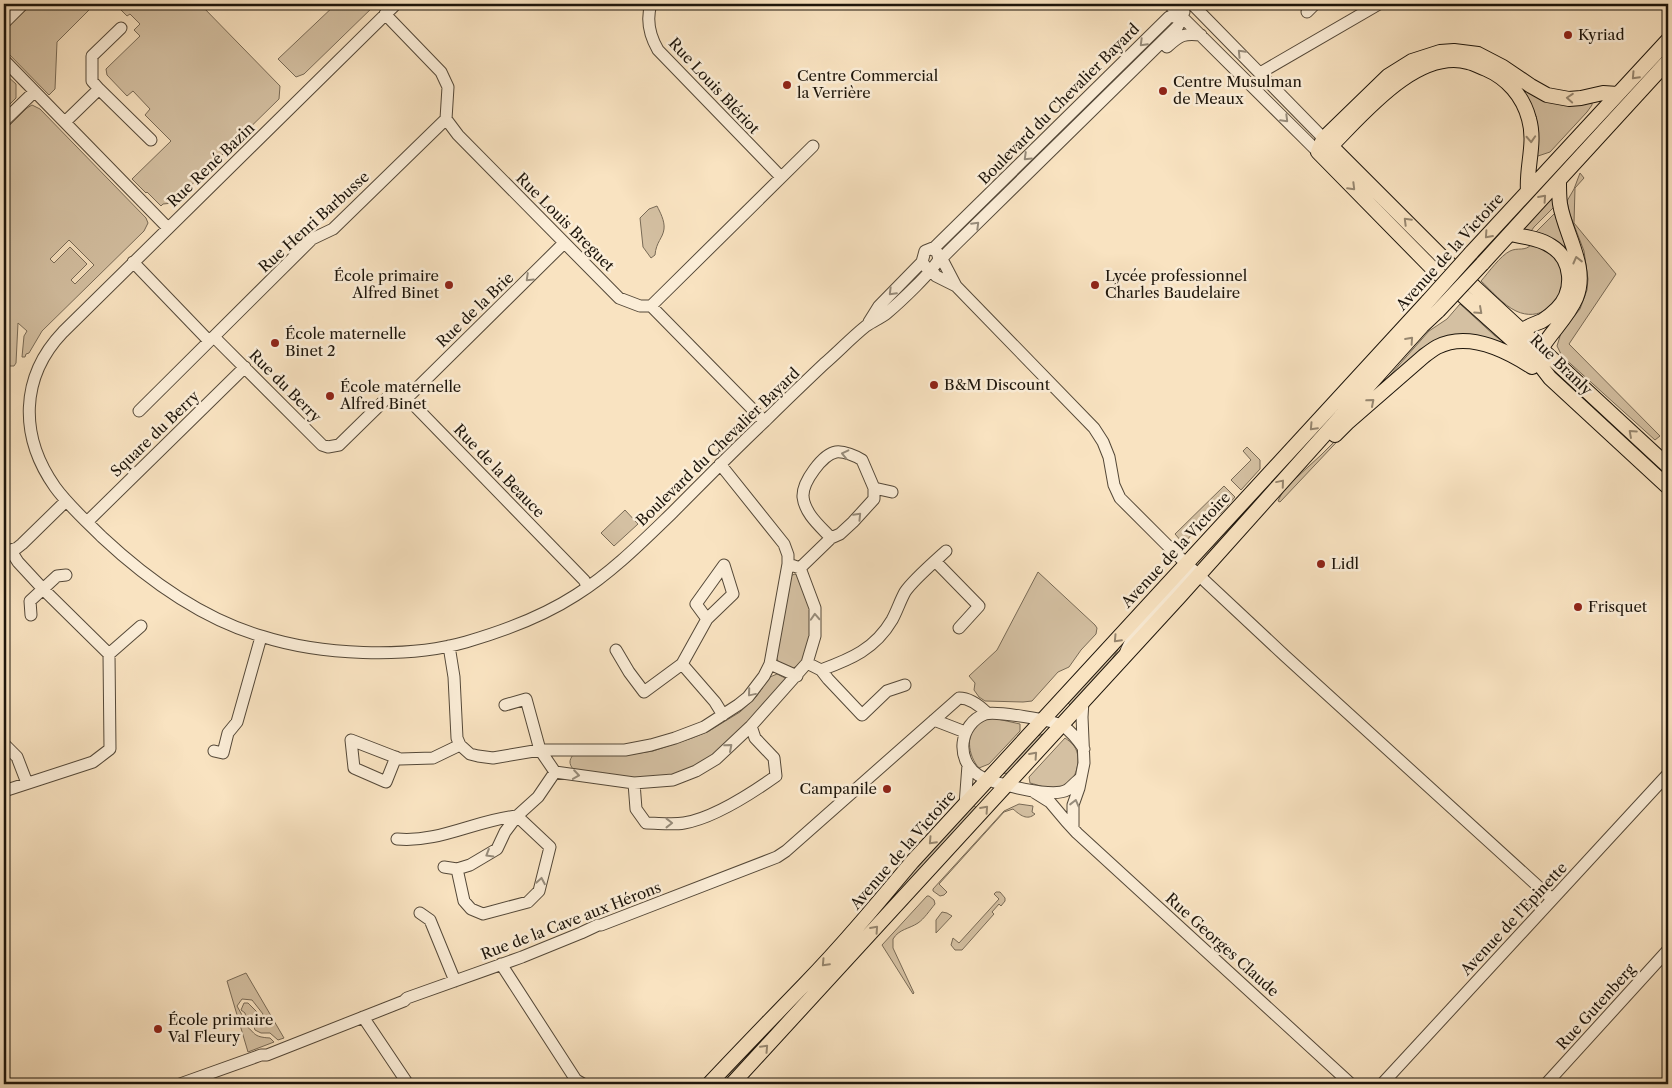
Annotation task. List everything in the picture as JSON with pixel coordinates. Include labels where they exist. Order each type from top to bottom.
[{"type":"main road","name":"Avenue de la Victoire","points":[[732,1084],[1264,503],[1294,467],[1422,326],[1433,306],[1471,253],[1668,40]]},
{"type":"main road","points":[[1318,152],[1377,87],[1401,67],[1425,56],[1440,52],[1454,51],[1478,54],[1547,95],[1581,98],[1603,93],[1618,94]]},
{"type":"main road","points":[[1327,142],[1404,77],[1424,66],[1447,60],[1468,61],[1496,74],[1514,88],[1525,107],[1530,121],[1532,146],[1526,177],[1528,191]]},
{"type":"main road","name":"Avenue de la Victoire","points":[[709,1084],[854,932],[912,862],[1271,472],[1433,306],[1482,264],[1668,61]]},
{"type":"main road","name":"Rue Branly","points":[[1327,142],[1441,256],[1668,466]]},
{"type":"main road","name":"Rue Branly","points":[[1318,152],[1430,266],[1540,366],[1550,378],[1668,487]]},
{"type":"main road","points":[[1541,349],[1570,309],[1576,298],[1580,280],[1577,259],[1560,205],[1559,181]]},
{"type":"main road","points":[[1510,234],[1534,239],[1552,246],[1566,263],[1569,274],[1568,292],[1557,309],[1544,320],[1525,327],[1522,331]]},
{"type":"main road","points":[[1294,467],[1322,449],[1347,422],[1437,347],[1465,341],[1480,343],[1513,356],[1550,378]]},
{"type":"street","points":[[4,23],[23,4]]},
{"type":"street","name":"Rue René Bazin","points":[[261,637],[212,617],[162,588],[125,559],[66,501],[43,468],[34,445],[28,408],[33,382],[48,348],[63,332],[396,4]]},
{"type":"street","name":"Rue Louis Blériot","points":[[651,4],[650,30],[658,50],[781,177]]},
{"type":"street","points":[[1169,4],[1318,152]]},
{"type":"street","points":[[1181,16],[1192,4],[1327,142]]},
{"type":"street","points":[[1260,74],[1379,4]]},
{"type":"street","points":[[385,14],[441,72],[448,87],[446,119]]},
{"type":"street","name":"Boulevard du Chevalier Bayard","points":[[1181,16],[1178,26],[944,256],[937,255],[1006,179],[1169,17],[1181,16]]},
{"type":"street","points":[[121,28],[92,56],[92,81],[151,140]]},
{"type":"street","name":"Boulevard du Chevalier Bayard","points":[[1092,111],[1121,92],[1177,37],[1188,34],[1201,35]]},
{"type":"street","points":[[5,65],[65,122],[168,228]]},
{"type":"street","points":[[65,122],[99,89]]},
{"type":"street","points":[[5,119],[34,92]]},
{"type":"street","name":"Rue Louis Breguet","points":[[446,119],[458,135],[619,298],[640,306],[651,306]]},
{"type":"street","name":"Rue Henri Barbusse","points":[[139,411],[312,239],[332,229],[446,119]]},
{"type":"street","points":[[764,421],[651,306],[813,146]]},
{"type":"street","name":"Rue de la Brie","points":[[407,398],[564,243]]},
{"type":"street","points":[[956,286],[936,276],[926,265],[925,251],[937,255],[944,263],[956,286],[1094,428],[1103,442],[1109,457],[1114,486],[1120,498],[1186,563],[1552,899]]},
{"type":"street","points":[[926,265],[937,264],[937,255]]},
{"type":"street","name":"Rue du Berry","points":[[133,262],[212,339],[245,367],[322,445],[334,448],[339,445],[388,397],[400,395],[407,398]]},
{"type":"street","name":"Boulevard du Chevalier Bayard","points":[[261,637],[321,649],[349,652],[403,651],[450,646],[495,633],[559,605],[588,587],[630,553],[764,421],[867,326],[879,306],[926,265]]},
{"type":"street","name":"Square du Berry","points":[[87,522],[245,367]]},
{"type":"street","name":"Rue de la Beauce","points":[[407,398],[584,580],[588,587]]},
{"type":"street","points":[[800,568],[831,538],[840,534],[874,499],[874,488],[862,460],[840,452],[834,452],[808,476],[803,495],[808,512],[831,538]]},
{"type":"street","points":[[450,646],[455,699],[456,738],[460,745],[470,754],[493,758],[540,750],[625,750],[676,738],[704,727],[723,715],[748,698],[770,664],[788,555],[784,544],[720,464]]},
{"type":"street","points":[[1199,575],[1198,560],[1255,499],[1271,472]]},
{"type":"street","points":[[874,488],[892,492]]},
{"type":"street","points":[[4,791],[93,762],[110,749],[109,654],[7,552],[22,544],[66,501]]},
{"type":"street","points":[[821,670],[849,660],[865,651],[880,637],[891,621],[906,591],[946,551]]},
{"type":"street","points":[[935,561],[980,606],[959,628]]},
{"type":"street","points":[[1124,655],[1133,636],[1186,578],[1186,563]]},
{"type":"street","points":[[788,564],[800,568]]},
{"type":"street","points":[[505,706],[526,699],[540,750],[555,772],[634,783],[673,780],[696,772],[716,758],[751,726],[807,663],[815,636],[815,608],[800,568]]},
{"type":"street","points":[[31,616],[30,601],[57,576],[66,575]]},
{"type":"street","points":[[616,650],[628,672],[644,692],[682,664],[707,619]]},
{"type":"street","points":[[109,654],[140,626]]},
{"type":"street","points":[[214,750],[223,753],[228,734],[237,722],[261,637]]},
{"type":"street","points":[[807,663],[821,670],[862,715],[887,692],[905,685]]},
{"type":"street","points":[[682,664],[716,702],[723,715]]},
{"type":"street","points":[[770,664],[797,676]]},
{"type":"street","name":"Rue de la Cave aux Hérons","points":[[180,1084],[196,1082],[364,1017],[404,1001],[407,998],[538,951],[591,928],[777,857],[959,698],[965,698],[979,705],[987,713]]},
{"type":"street","points":[[1073,828],[1073,805],[1084,763],[1083,701]]},
{"type":"street","points":[[1081,778],[1067,790],[1060,793],[1034,792],[988,780],[978,776],[968,765],[963,755],[962,743],[965,732],[976,719],[987,713],[1022,716],[1062,725],[1084,749]]},
{"type":"street","points":[[934,720],[965,732]]},
{"type":"street","points":[[634,783],[636,809],[646,823],[684,823],[712,814],[754,791],[776,776],[774,758],[755,738],[751,726]]},
{"type":"street","points":[[4,744],[17,756],[27,783]]},
{"type":"street","points":[[396,757],[400,759],[433,758],[460,745]]},
{"type":"street","points":[[965,805],[968,765]]},
{"type":"street","points":[[444,868],[457,870],[470,865],[497,849],[505,832],[517,816],[538,797],[555,772]]},
{"type":"street","name":"Avenue de l'Epinette","points":[[1382,1084],[1668,774]]},
{"type":"street","name":"Rue Georges Claude","points":[[1034,792],[1050,802],[1073,828],[1351,1084]]},
{"type":"street","points":[[397,839],[424,839],[502,817],[517,816],[550,847],[539,891],[528,902],[483,914],[471,909],[464,901],[457,870]]},
{"type":"street","points":[[420,913],[430,920],[455,981]]},
{"type":"street","name":"Rue Gutenberg","points":[[1546,1084],[1668,950]]},
{"type":"street","points":[[501,964],[576,1080],[583,1084]]},
{"type":"street","points":[[364,1017],[408,1084]]},
{"type":"shaded area","points":[[32,4],[95,4],[57,42],[55,89],[49,95],[4,49],[4,31]]},
{"type":"shaded area","points":[[115,4],[200,4],[280,86],[279,99],[173,203],[161,206],[132,179],[171,141],[145,115],[150,109],[133,91],[127,96],[107,75],[106,69],[140,36],[134,30],[140,24],[130,14],[127,16]]},
{"type":"shaded area","points":[[336,4],[376,4],[304,74],[296,77],[278,59]]},
{"type":"shaded area","points":[[1668,49],[1668,52],[1460,281],[1607,418],[1604,421],[1456,284],[1212,552],[1210,551],[1454,282],[1436,265],[1440,262],[1456,278]]},
{"type":"shaded area","points":[[6,75],[16,84],[16,98],[5,109]]},
{"type":"shaded area","points":[[1523,86],[1592,100],[1592,105],[1587,112],[1550,152],[1535,157],[1519,90]]},
{"type":"shaded area","points":[[32,105],[40,109],[146,218],[148,223],[144,231],[42,331],[25,357],[22,357],[24,336],[27,331],[18,323],[16,363],[14,366],[4,366],[4,131]],"holes":[[[69,240],[94,265],[75,284],[71,280],[87,264],[70,247],[54,263],[50,259]]]},
{"type":"shaded area","points":[[1580,173],[1584,178],[1575,188],[1574,223],[1616,274],[1569,344],[1660,436],[1655,440],[1562,356],[1557,346],[1561,333],[1580,309],[1587,290],[1588,279],[1584,251],[1569,212],[1567,201]]},
{"type":"shaded area","points":[[1553,196],[1556,205],[1529,234],[1521,231]]},
{"type":"shaded area","points":[[657,206],[663,220],[664,229],[655,255],[651,258],[643,247],[640,218],[649,209]]},
{"type":"shaded area","points":[[1557,211],[1568,244],[1561,248],[1534,234]]},
{"type":"shaded area","points":[[1532,244],[1550,253],[1560,266],[1563,279],[1561,292],[1554,303],[1544,311],[1531,314],[1511,308],[1481,281],[1506,253],[1527,248]]},
{"type":"shaded area","points":[[1460,304],[1495,336],[1507,344],[1507,347],[1462,336],[1376,391],[1429,331],[1447,319]]},
{"type":"shaded area","points":[[1349,429],[1280,502],[1278,501],[1284,489]]},
{"type":"shaded area","points":[[1247,447],[1260,460],[1260,469],[1241,490],[1231,480],[1251,460],[1243,451]]},
{"type":"shaded area","points":[[1224,486],[1235,497],[1221,513],[1206,519],[1185,542],[1182,542],[1175,534]]},
{"type":"shaded area","points":[[625,510],[638,524],[614,546],[601,533]]},
{"type":"shaded area","points":[[1038,572],[1095,625],[1097,628],[1096,634],[1069,667],[1058,672],[1032,701],[985,701],[974,690],[975,683],[969,676],[997,650]]},
{"type":"shaded area","points":[[795,574],[801,577],[811,602],[813,611],[812,627],[808,647],[800,664],[794,668],[786,668],[780,664],[775,653],[790,576]]},
{"type":"shaded area","points":[[1175,587],[1121,645],[1105,670],[1072,707],[1066,701]]},
{"type":"shaded area","points":[[777,674],[785,678],[786,681],[728,745],[687,773],[644,780],[573,769],[571,765],[570,760],[573,755],[633,754],[653,751],[709,731],[740,712],[756,697],[770,677]]},
{"type":"shaded area","points":[[993,718],[1020,724],[1020,731],[989,764],[979,768],[970,751],[970,738],[976,726],[982,721]]},
{"type":"shaded area","points":[[1045,734],[1014,770],[1002,774],[1035,737]]},
{"type":"shaded area","points":[[1065,738],[1074,746],[1078,757],[1077,770],[1071,781],[1058,789],[1030,783],[1029,777]]},
{"type":"shaded area","points":[[1019,804],[1033,806],[1032,812],[1035,814],[1026,817],[1013,809],[1004,812],[939,884],[947,892],[940,896],[933,891],[933,889],[1004,811]]},
{"type":"shaded area","points":[[973,805],[978,809],[726,1084],[715,1084],[925,854]]},
{"type":"shaded area","points":[[1000,892],[1005,901],[1001,906],[999,904],[992,912],[994,914],[962,950],[955,950],[951,945],[953,938],[959,943],[999,899],[994,894]]},
{"type":"shaded area","points":[[927,896],[934,900],[935,904],[929,912],[918,923],[901,931],[893,939],[893,948],[913,994],[882,945]]},
{"type":"shaded area","points":[[942,912],[952,916],[936,933],[936,920]]},
{"type":"shaded area","points":[[246,973],[284,1038],[278,1040],[270,1033],[261,1033],[255,1030],[254,1027],[261,1022],[263,1014],[252,1000],[242,999],[237,1006],[244,1024],[257,1036],[270,1038],[274,1042],[248,1052],[227,981]]},
{"type":"shaded area","points":[[244,1003],[248,1003],[258,1013],[259,1018],[252,1025],[247,1022],[245,1013],[241,1010]]},
{"type":"place","name":"Kyriad","points":[[1568,35]]},
{"type":"place","name":"Centre Commercial la Verrière","points":[[787,85]]},
{"type":"place","name":"Centre Musulman de Meaux","points":[[1163,91]]},
{"type":"place","name":"École primaire Alfred Binet","points":[[449,285]]},
{"type":"place","name":"Lycée professionnel Charles Baudelaire","points":[[1095,285]]},
{"type":"place","name":"École maternelle Binet 2","points":[[275,343]]},
{"type":"place","name":"B&M Discount","points":[[934,385]]},
{"type":"place","name":"École maternelle Alfred Binet","points":[[330,396]]},
{"type":"place","name":"Lidl","points":[[1321,564]]},
{"type":"place","name":"Frisquet","points":[[1578,607]]},
{"type":"place","name":"Campanile","points":[[887,789]]},
{"type":"place","name":"École primaire Val Fleury","points":[[158,1029]]}]
